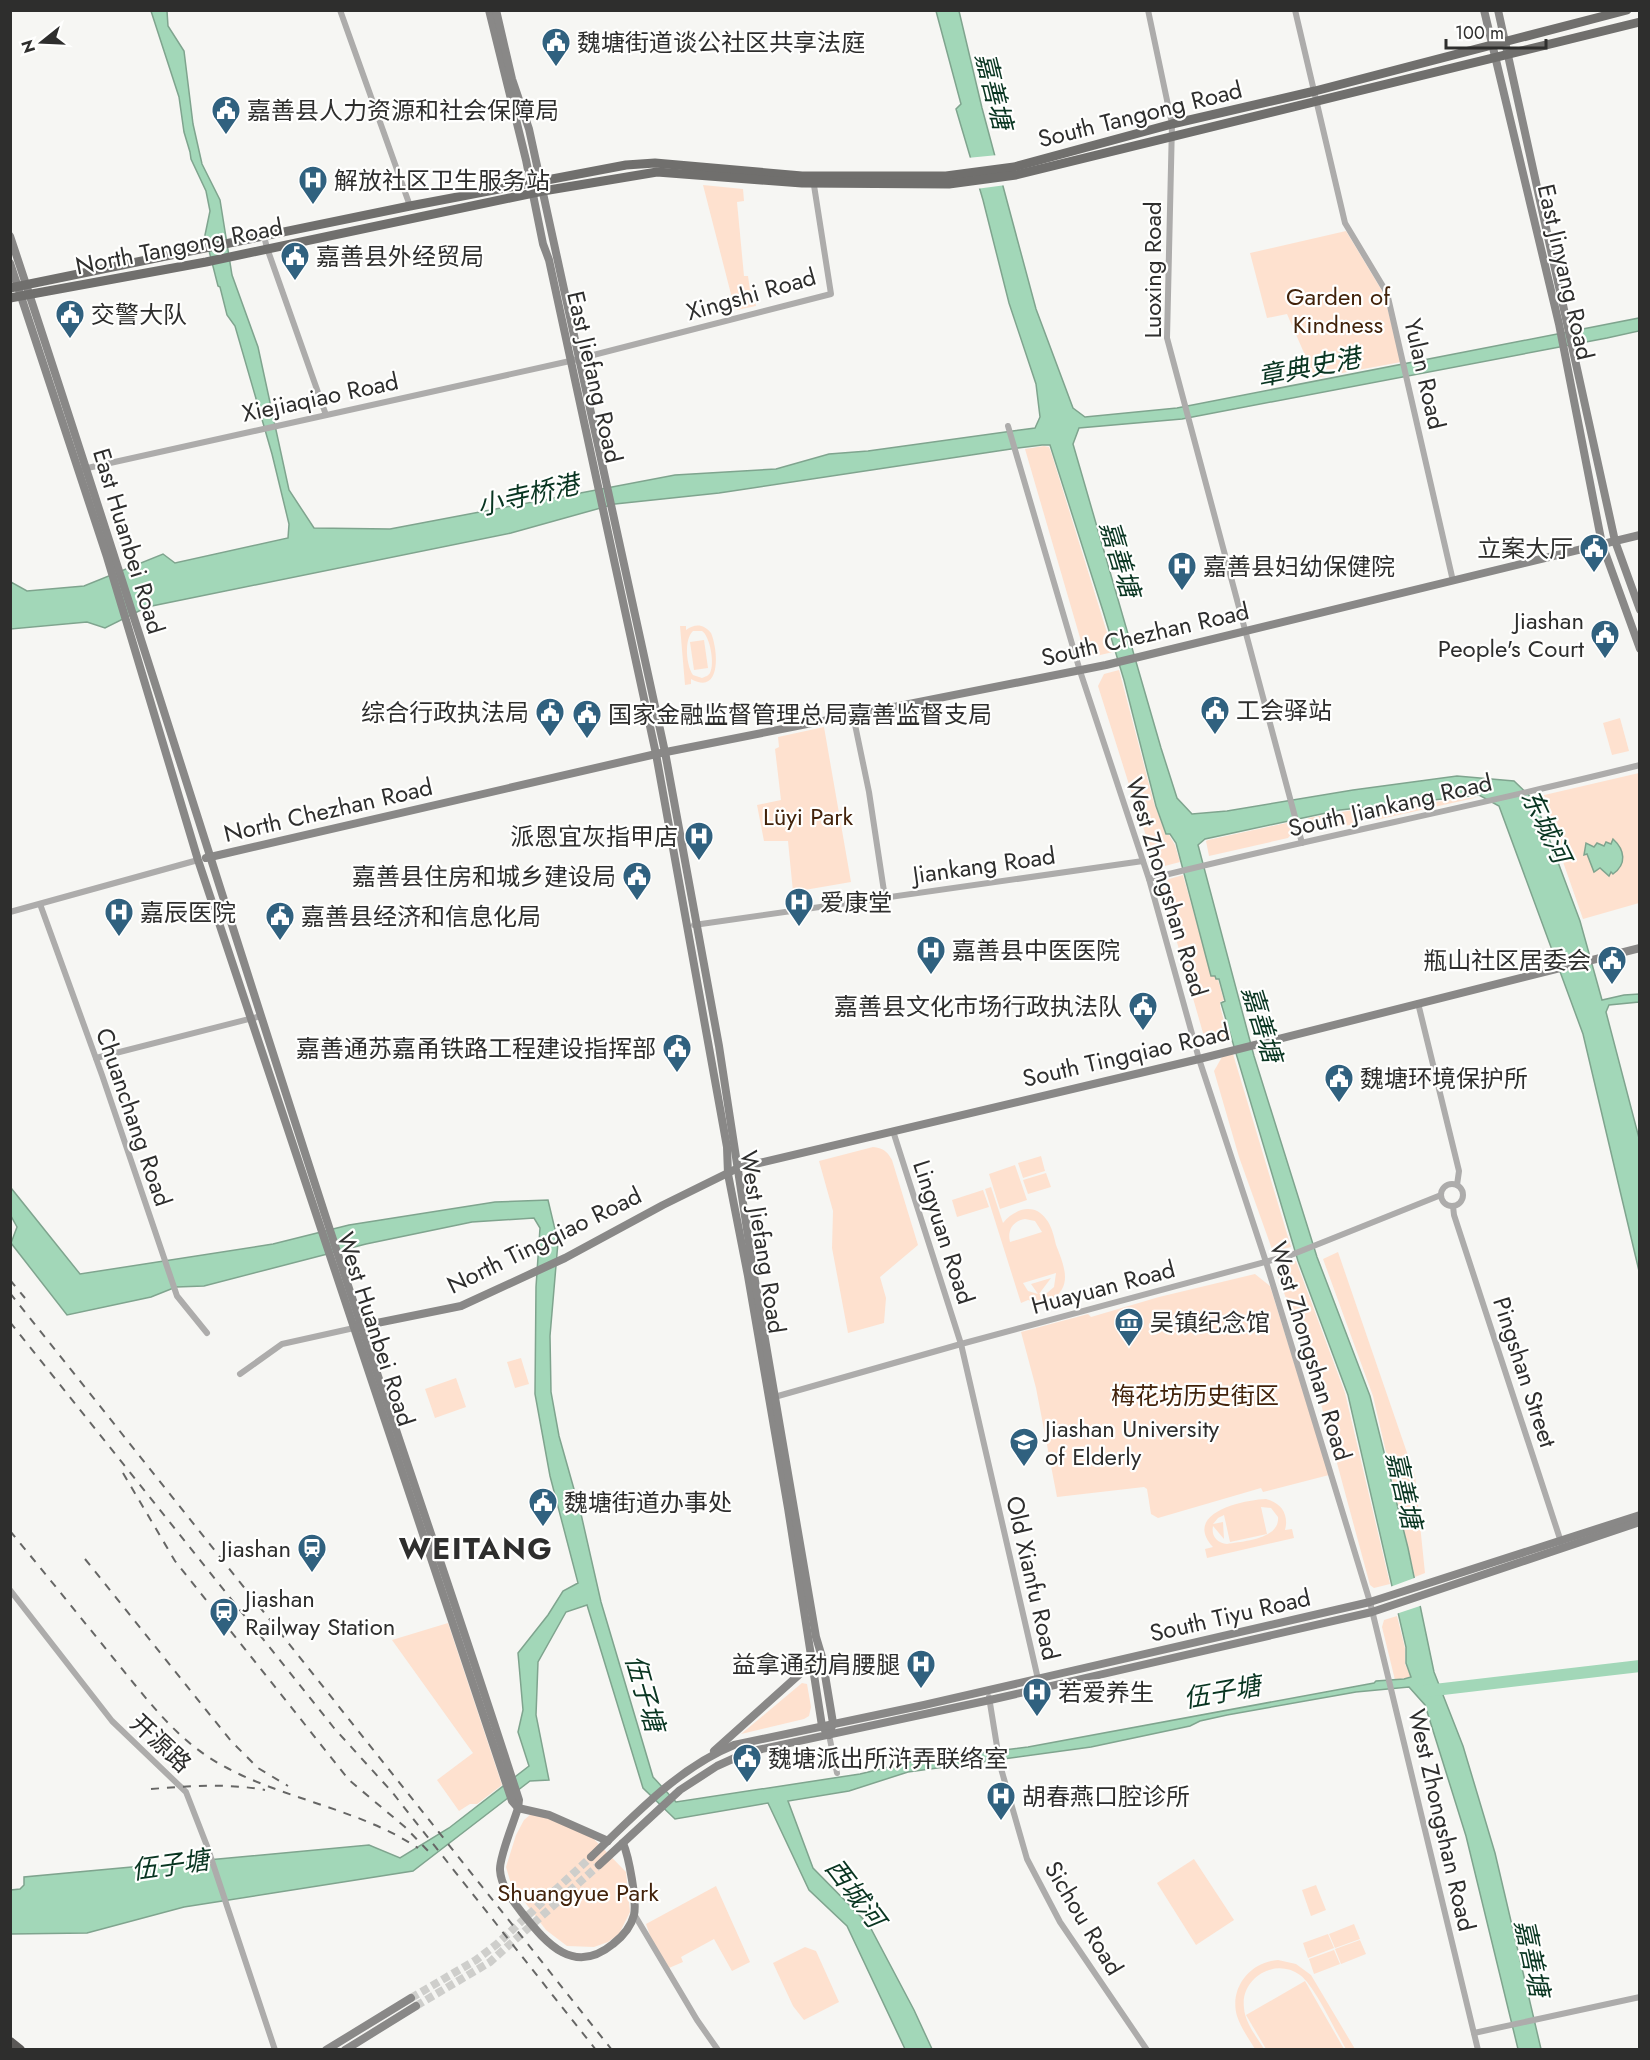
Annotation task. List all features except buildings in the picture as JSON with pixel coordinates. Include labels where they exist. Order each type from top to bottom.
[{"type":"highway","points":[[10,2042],[20,2049]]},
{"type":"main road","name":"East Jiefang Road","points":[[489,10],[515,110],[543,244],[549,260],[602,480],[661,753]]},
{"type":"main road","name":"East Jiefang Road","points":[[495,10],[541,180],[574,360]]},
{"type":"main road","name":"East Jinyang Road","points":[[1484,10],[1563,323]]},
{"type":"main road","name":"East Jinyang Road","points":[[1498,10],[1563,323],[1602,544],[1640,650]]},
{"type":"main road","name":"South Tangong Road","points":[[532,193],[657,172],[813,179],[948,180],[1015,171],[1172,135],[1316,96],[1492,44],[1627,10]]},
{"type":"main road","name":"South Tangong Road","points":[[1015,171],[1172,124],[1316,96],[1495,57],[1640,22]]},
{"type":"main road","name":"South Tangong Road","points":[[529,182],[626,165],[655,163],[813,179]]},
{"type":"main road","name":"North Tangong Road","points":[[18,286],[529,182]]},
{"type":"main road","name":"North Tangong Road","points":[[10,298],[207,262],[532,193]]},
{"type":"main road","name":"East Huanbei Road","points":[[10,236],[18,286]]},
{"type":"main road","name":"East Huanbei Road","points":[[10,263],[18,286],[26,296],[111,556],[198,860]]},
{"type":"main road","name":"East Jinyang Road","points":[[1569,354],[1615,541],[1640,610]]},
{"type":"main road","name":"South Chezhan Road","points":[[661,753],[1080,671],[1640,535]]},
{"type":"main road","name":"East Huanbei Road","points":[[133,633],[210,857]]},
{"type":"main road","name":"North Chezhan Road","points":[[198,860],[661,753]]},
{"type":"main road","name":"West Jiefang Road","points":[[661,753],[693,925],[719,1046],[822,1726],[829,1735]]},
{"type":"main road","name":"West Huanbei Road","points":[[210,857],[323,1220],[516,1803]]},
{"type":"main road","name":"West Huanbei Road","points":[[198,860],[323,1220]]},
{"type":"main road","name":"West Jiefang Road","points":[[693,925],[727,1147],[728,1174],[816,1637],[822,1657],[833,1723],[829,1735]]},
{"type":"main road","name":"South Tingqiao Road","points":[[728,1174],[738,1168],[1199,1059],[1640,948]]},
{"type":"main road","name":"North Tingqiao Road","points":[[358,1327],[461,1306],[565,1258],[663,1205],[728,1174]]},
{"type":"main road","name":"South Tiyu Road","points":[[703,1761],[734,1745],[833,1723],[989,1695],[1038,1680],[1370,1602],[1640,1515]]},
{"type":"main road","name":"South Tiyu Road","points":[[599,1865],[680,1790],[717,1766],[748,1752],[829,1735],[989,1695],[1372,1612],[1640,1522]]},
{"type":"main road","points":[[591,1857],[671,1782],[703,1761],[812,1663]]},
{"type":"main road","points":[[608,1840],[516,1803],[500,1867],[502,1884],[540,1935],[556,1950],[571,1958],[606,1950],[622,1936],[634,1914],[631,1867],[624,1843]]},
{"type":"main road","points":[[326,2049],[414,2002],[345,2049]]},
{"type":"street","points":[[340,10],[410,206]]},
{"type":"street","name":"Luoxing Road","points":[[1148,10],[1172,124],[1167,338],[1302,843]]},
{"type":"street","name":"Yulan Road","points":[[1295,10],[1345,223],[1387,293],[1453,581]]},
{"type":"street","name":"Xingshi Road","points":[[574,360],[831,294],[813,179]]},
{"type":"street","points":[[264,236],[326,415]]},
{"type":"street","name":"Xiejiaqiao Road","points":[[82,469],[574,360]]},
{"type":"street","name":"West Zhongshan Road","points":[[1008,426],[1080,671],[1149,879],[1199,1059],[1266,1262],[1370,1602],[1478,2049]]},
{"type":"street","points":[[853,716],[869,792],[885,898]]},
{"type":"street","name":"South Jiankang Road","points":[[1149,879],[1640,765]]},
{"type":"street","name":"North Chezhan Road","points":[[10,912],[198,860]]},
{"type":"street","name":"Jiankang Road","points":[[693,925],[1143,861]]},
{"type":"street","name":"Chuanchang Road","points":[[40,904],[96,1058],[177,1296],[207,1333]]},
{"type":"street","name":"Pingshan Street","points":[[1418,1003],[1459,1171],[1457,1185],[1462,1190],[1463,1197],[1460,1203],[1453,1206],[1454,1215],[1563,1549]]},
{"type":"street","points":[[96,1058],[261,1016]]},
{"type":"street","name":"Lingyuan Road","points":[[893,1131],[961,1344]]},
{"type":"street","points":[[1453,1206],[1443,1202],[1441,1195],[1446,1186],[1457,1185]]},
{"type":"street","name":"Huayuan Road","points":[[772,1398],[961,1344],[1291,1256],[1441,1195]]},
{"type":"street","name":"North Tingqiao Road","points":[[240,1374],[282,1344],[358,1327]]},
{"type":"street","name":"Old Xianfu Road","points":[[961,1344],[1038,1680]]},
{"type":"street","name":"开源路","points":[[10,1590],[112,1721],[182,1786],[207,1846],[275,2049]]},
{"type":"street","name":"Sichou Road","points":[[989,1695],[1000,1765],[1027,1859],[1060,1922],[1148,2049]]},
{"type":"street","name":"West Jiefang Road","points":[[829,1735],[837,1773]]},
{"type":"street","points":[[634,1914],[697,2020],[718,2049]]},
{"type":"street","points":[[1474,2033],[1640,1997]]},
{"type":"green space","points":[[703,185],[743,189],[744,201],[737,202],[744,276],[748,276],[756,306],[737,310],[733,302]]},
{"type":"green space","name":"Garden of Kindness","points":[[1346,231],[1384,294],[1401,362],[1315,378],[1287,314],[1267,318],[1250,253]]},
{"type":"green space","points":[[1049,447],[1051,452],[1113,652],[1096,656],[1086,653],[1083,648],[1025,449]]},
{"type":"green space","points":[[680,626],[686,626],[686,630],[693,626],[702,626],[711,633],[715,649],[713,676],[701,683],[691,679],[691,684],[685,685]],"holes":[[[693,631],[702,631],[709,644],[712,657],[710,673],[702,678],[693,675],[687,652],[690,635]]]},
{"type":"green space","points":[[704,640],[708,668],[694,670],[690,642]]},
{"type":"green space","points":[[1119,670],[1154,803],[1166,835],[1169,835],[1175,845],[1180,862],[1161,867],[1155,861],[1137,810],[1098,686],[1104,674]]},
{"type":"green space","points":[[1620,718],[1629,751],[1612,755],[1603,723]]},
{"type":"green space","name":"Lüyi Park","points":[[824,727],[851,882],[793,892],[788,841],[764,841],[757,805],[781,800],[775,749],[779,747],[778,737]]},
{"type":"green space","points":[[1639,773],[1639,903],[1583,919],[1540,796]]},
{"type":"green space","points":[[1479,797],[1376,820],[1366,814],[1365,810]]},
{"type":"green space","points":[[1359,809],[1361,814],[1356,824],[1318,830],[1310,824],[1308,818]]},
{"type":"green space","points":[[1291,822],[1293,832],[1288,838],[1209,856],[1206,841],[1208,840]]},
{"type":"green space","points":[[1183,875],[1210,971],[1218,980],[1224,1000],[1220,1002],[1220,1006],[1229,1040],[1217,1043],[1203,1033],[1162,890],[1163,884],[1169,879]]},
{"type":"green space","points":[[1233,1054],[1291,1247],[1273,1252],[1239,1157],[1214,1071],[1222,1057]]},
{"type":"green space","points":[[873,1147],[884,1150],[892,1160],[918,1245],[880,1277],[886,1298],[884,1323],[848,1333],[832,1248],[833,1211],[819,1161]]},
{"type":"green space","points":[[1041,1156],[1045,1171],[1023,1178],[1018,1163]]},
{"type":"green space","points":[[1015,1165],[1027,1200],[1000,1209],[989,1174]]},
{"type":"green space","points":[[1046,1173],[1051,1187],[1028,1194],[1023,1180]]},
{"type":"green space","points":[[991,1187],[1003,1223],[1013,1214],[1024,1209],[1036,1210],[1048,1222],[1065,1273],[1064,1284],[1058,1295],[1047,1301],[1028,1300],[1021,1303],[985,1189]],"holes":[[[1025,1219],[1035,1221],[1042,1232],[1010,1242],[1009,1234],[1012,1227]],[[1056,1273],[1054,1287],[1047,1293],[1039,1294],[1051,1278],[1031,1284],[1038,1294],[1028,1291],[1023,1283]]]},
{"type":"green space","points":[[983,1190],[989,1207],[957,1217],[952,1200]]},
{"type":"green space","points":[[1338,1252],[1415,1476],[1425,1573],[1415,1577],[1373,1396],[1323,1259]]},
{"type":"green space","points":[[1296,1261],[1345,1393],[1390,1584],[1374,1588],[1370,1585],[1311,1367],[1275,1268]]},
{"type":"green space","name":"梅花坊历史街区","points":[[1255,1274],[1270,1286],[1329,1475],[1263,1492],[1261,1488],[1158,1518],[1151,1514],[1147,1489],[1144,1487],[1057,1497],[1036,1388],[1021,1332],[1088,1314],[1091,1317],[1159,1297]]},
{"type":"green space","points":[[521,1358],[529,1384],[515,1388],[507,1362]]},
{"type":"green space","points":[[456,1378],[466,1407],[435,1418],[425,1389]]},
{"type":"green space","points":[[1266,1499],[1276,1503],[1285,1515],[1285,1530],[1292,1529],[1294,1538],[1207,1558],[1205,1549],[1213,1547],[1205,1535],[1205,1525],[1210,1517],[1219,1511],[1244,1502]],"holes":[[[1261,1507],[1271,1508],[1278,1517],[1277,1524],[1267,1534]],[[1224,1515],[1230,1542],[1267,1534],[1260,1538],[1227,1544],[1220,1542],[1214,1536],[1213,1526],[1224,1539],[1223,1522],[1213,1524]]]},
{"type":"green space","points":[[1397,1616],[1405,1648],[1405,1664],[1411,1677],[1395,1680],[1382,1627],[1384,1620]]},
{"type":"green space","points":[[448,1623],[502,1785],[477,1804],[470,1804],[459,1811],[437,1780],[473,1753],[392,1640]]},
{"type":"green space","points":[[802,1683],[807,1684],[811,1707],[809,1716],[741,1734]]},
{"type":"green space","name":"Shuangyue Park","points":[[531,1814],[549,1817],[590,1835],[626,1872],[630,1912],[619,1934],[608,1942],[594,1947],[567,1946],[546,1930],[511,1884],[506,1867],[516,1835],[524,1820]]},
{"type":"green space","points":[[1194,1859],[1234,1920],[1196,1945],[1157,1883]]},
{"type":"green space","points":[[1316,1885],[1326,1910],[1311,1916],[1302,1890]]},
{"type":"green space","points":[[716,1886],[750,1962],[732,1971],[714,1939],[681,1957],[683,1962],[669,1968],[652,1941],[646,1924]]},
{"type":"green space","points":[[1354,1924],[1360,1939],[1335,1948],[1329,1934]]},
{"type":"green space","points":[[1328,1934],[1334,1948],[1308,1958],[1303,1943]]},
{"type":"green space","points":[[1360,1940],[1366,1954],[1341,1964],[1335,1949]]},
{"type":"green space","points":[[805,1947],[816,1951],[839,2002],[804,2020],[793,2006],[773,1963]]},
{"type":"green space","points":[[1334,1950],[1340,1964],[1314,1974],[1309,1959]]},
{"type":"green space","points":[[1278,1960],[1296,1964],[1311,1975],[1355,2049],[1346,2049],[1306,1981],[1290,1970],[1280,1968],[1261,1974],[1253,1980],[1244,1997],[1247,2019],[1264,2049],[1255,2049],[1237,2016],[1236,1996],[1244,1978],[1251,1971],[1268,1962]]},
{"type":"green space","points":[[1305,1981],[1344,2049],[1266,2049],[1246,2015]]},
{"type":"water","points":[[151,11],[167,11],[168,26],[184,51],[193,124],[202,164],[220,200],[232,275],[258,347],[289,490],[314,528],[390,529],[675,475],[776,469],[829,454],[868,451],[1035,428],[1040,417],[1036,384],[1009,303],[983,200],[956,109],[961,104],[936,11],[959,11],[982,108],[1036,309],[1073,408],[1085,417],[1177,408],[1639,318],[1639,331],[1607,338],[1182,419],[1079,428],[1073,444],[1177,798],[1192,814],[1227,811],[1353,790],[1457,776],[1514,781],[1535,801],[1580,921],[1602,1000],[1639,994],[1639,1002],[1609,1005],[1606,1012],[1639,1138],[1639,1271],[1583,1034],[1499,806],[1479,795],[1340,810],[1205,839],[1198,845],[1254,1056],[1317,1257],[1370,1396],[1408,1548],[1434,1672],[1463,1746],[1495,1853],[1541,2049],[1518,2049],[1466,1836],[1425,1705],[1409,1687],[1356,1692],[1227,1715],[1200,1721],[1190,1726],[1091,1747],[908,1772],[849,1791],[788,1801],[813,1868],[869,1925],[932,2049],[905,2049],[847,1926],[809,1890],[768,1803],[675,1819],[643,1788],[587,1605],[566,1612],[538,1662],[536,1715],[549,1780],[530,1781],[413,1871],[184,1907],[87,1933],[11,1934],[11,1890],[20,1889],[24,1885],[24,1877],[369,1845],[400,1858],[449,1828],[529,1766],[518,1732],[523,1710],[518,1653],[548,1615],[563,1591],[578,1583],[550,1476],[535,1394],[536,1287],[540,1228],[534,1218],[472,1222],[366,1244],[204,1286],[176,1287],[151,1297],[67,1315],[11,1243],[17,1227],[11,1216],[11,1188],[80,1274],[273,1244],[349,1225],[495,1202],[548,1200],[558,1242],[550,1336],[551,1392],[559,1436],[581,1514],[601,1602],[653,1777],[676,1802],[860,1774],[914,1761],[1028,1747],[1376,1681],[1411,1677],[1406,1663],[1406,1647],[1348,1395],[1298,1261],[1221,1003],[1225,1001],[1219,979],[1211,976],[1176,843],[1170,834],[1166,834],[1156,806],[1124,680],[1050,445],[719,493],[615,504],[511,533],[147,607],[105,628],[87,622],[11,629],[11,582],[27,591],[84,586],[163,554],[175,563],[288,538],[289,524],[272,454],[235,326],[227,315],[218,286],[205,235],[210,211],[206,191],[191,159],[179,97]]},
{"type":"water","points":[[1613,839],[1622,852],[1621,866],[1609,876],[1600,868],[1594,872],[1587,854],[1584,855],[1586,843],[1594,847],[1597,843],[1604,846],[1606,842],[1611,844]]},
{"type":"pier","points":[[998,155],[1006,185],[976,189],[967,158]]},
{"type":"pier","points":[[1417,1577],[1423,1605],[1396,1614],[1390,1587]]},
{"type":"waterway","name":"伍子塘","points":[[1426,1691],[1640,1666]]},
{"type":"tunnel","points":[[411,1998],[476,1960],[497,1944],[591,1857]]},
{"type":"tunnel","points":[[416,2006],[490,1962],[599,1865]]},
{"type":"railway","points":[[10,1280],[25,1298]]},
{"type":"railway","points":[[10,1293],[612,2050]]},
{"type":"railway","points":[[10,1322],[334,1728],[392,1792],[596,2050]]},
{"type":"railway","points":[[123,1473],[175,1561],[349,1780],[405,1827],[433,1856]]},
{"type":"railway","points":[[10,1531],[147,1699],[187,1741],[218,1763],[242,1775],[370,1823],[418,1848]]},
{"type":"railway","points":[[85,1559],[231,1741],[258,1768],[288,1786]]},
{"type":"railway","points":[[151,1789],[222,1786],[265,1790]]},
{"type":"place","name":"魏塘街道谈公社区共享法庭","points":[[556,68]]},
{"type":"place","name":"嘉善县人力资源和社会保障局","points":[[226,136]]},
{"type":"place","name":"解放社区卫生服务站","points":[[313,206]]},
{"type":"place","name":"嘉善县外经贸局","points":[[295,282]]},
{"type":"place","name":"交警大队","points":[[70,340]]},
{"type":"place","name":"立案大厅","points":[[1594,574]]},
{"type":"place","name":"嘉善县妇幼保健院","points":[[1182,592]]},
{"type":"place","name":"Jiashan People's Court","points":[[1605,660]]},
{"type":"place","name":"工会驿站","points":[[1215,736]]},
{"type":"place","name":"综合行政执法局","points":[[550,738]]},
{"type":"place","name":"国家金融监督管理总局嘉善监督支局","points":[[587,740]]},
{"type":"place","name":"派恩宜灰指甲店","points":[[699,862]]},
{"type":"place","name":"嘉善县住房和城乡建设局","points":[[637,902]]},
{"type":"place","name":"爱康堂","points":[[799,928]]},
{"type":"place","name":"嘉辰医院","points":[[119,938]]},
{"type":"place","name":"嘉善县经济和信息化局","points":[[280,942]]},
{"type":"place","name":"嘉善县中医医院","points":[[931,976]]},
{"type":"place","name":"瓶山社区居委会","points":[[1612,986]]},
{"type":"place","name":"嘉善县文化市场行政执法队","points":[[1143,1032]]},
{"type":"place","name":"嘉善通苏嘉甬铁路工程建设指挥部","points":[[677,1074]]},
{"type":"place","name":"魏塘环境保护所","points":[[1339,1104]]},
{"type":"place","name":"吴镇纪念馆","points":[[1129,1348]]},
{"type":"place","name":"Jiashan University of Elderly","points":[[1024,1468]]},
{"type":"place","name":"魏塘街道办事处","points":[[543,1528]]},
{"type":"place","name":"Jiashan","points":[[312,1574]]},
{"type":"place","name":"Jiashan Railway Station","points":[[224,1638]]},
{"type":"place","name":"益拿通劲肩腰腿","points":[[921,1690]]},
{"type":"place","name":"若爱养生","points":[[1037,1718]]},
{"type":"place","name":"魏塘派出所浒弄联络室","points":[[747,1784]]},
{"type":"place","name":"胡春燕口腔诊所","points":[[1001,1822]]},
{"type":"district","name":"WEITANG","points":[[476,1548]]},
{"type":"water label","name":"嘉善塘","points":[[994,91]]},
{"type":"water label","name":"章典史港","points":[[1309,367]]},
{"type":"water label","name":"小寺桥港","points":[[528,495]]},
{"type":"water label","name":"嘉善塘","points":[[1120,559]]},
{"type":"water label","name":"东城河","points":[[1546,826]]},
{"type":"water label","name":"嘉善塘","points":[[1262,1024]]},
{"type":"water label","name":"嘉善塘","points":[[1404,1490]]},
{"type":"water label","name":"西城河","points":[[855,1893]]},
{"type":"water label","name":"嘉善塘","points":[[1532,1958]]}]
